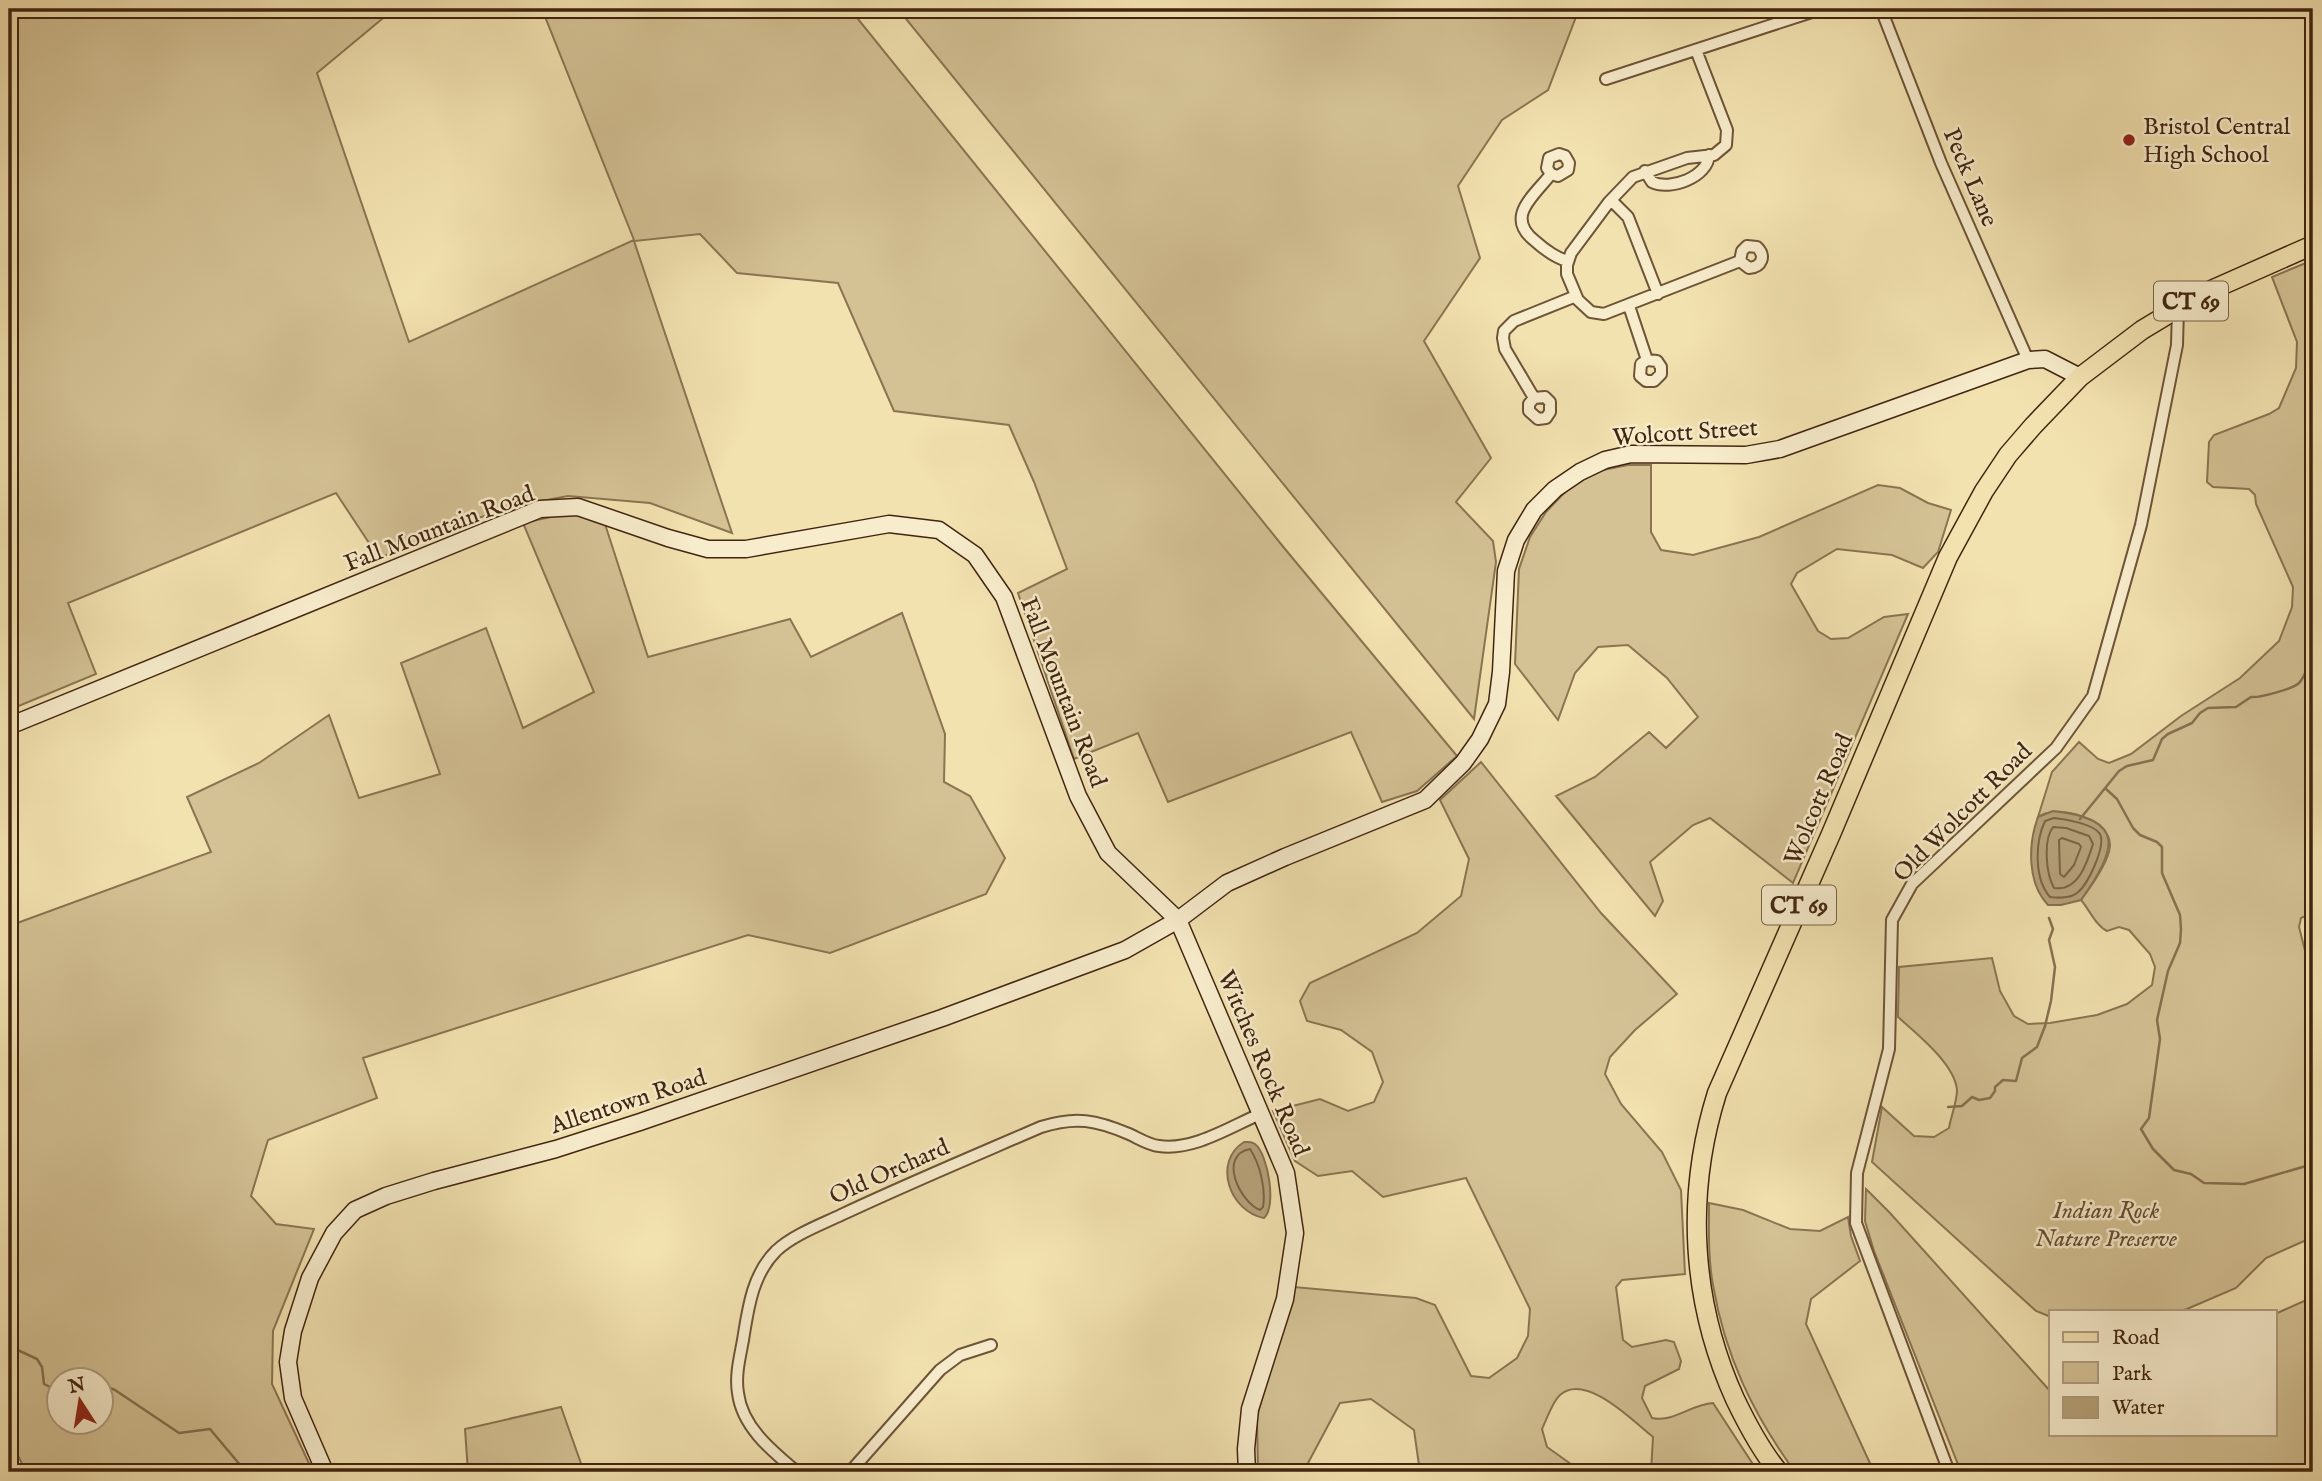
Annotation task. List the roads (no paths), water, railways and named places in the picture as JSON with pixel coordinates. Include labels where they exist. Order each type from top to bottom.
[{"type":"main road","name":"CT 69","points":[[2080,377],[2142,330],[2178,308],[2225,283],[2313,245]]},
{"type":"main road","points":[[2028,360],[2045,359],[2080,377]]},
{"type":"main road","name":"Wolcott Street","points":[[1178,920],[1227,883],[1425,800],[1463,764],[1497,704],[1506,571],[1516,540],[1534,510],[1555,489],[1580,471],[1605,460],[1631,454],[1746,455],[1780,449],[2028,360]]},
{"type":"main road","name":"Wolcott Road","points":[[1779,1472],[1749,1427],[1725,1377],[1708,1323],[1695,1216],[1699,1172],[1710,1115],[1733,1054],[1831,834],[1948,556],[1983,491],[2008,456],[2080,377]]},
{"type":"main road","name":"Fall Mountain Road","points":[[9,726],[540,509],[578,507],[708,549],[746,549],[889,524],[939,530],[975,555],[1004,597],[1078,796],[1108,853],[1178,920]]},
{"type":"main road","name":"Witches Rock Road","points":[[1178,920],[1286,1173],[1295,1233],[1285,1299],[1250,1409],[1247,1472]]},
{"type":"main road","name":"Allentown Road","points":[[325,1472],[293,1398],[288,1362],[293,1331],[310,1278],[334,1233],[355,1210],[386,1196],[433,1181],[556,1149],[640,1122],[942,1018],[1125,950],[1178,920]]},
{"type":"street","points":[[1606,79],[1821,9]]},
{"type":"street","name":"Peck Lane","points":[[1881,9],[1941,163],[2028,360]]},
{"type":"street","points":[[1696,50],[1728,136],[1722,150],[1687,158],[1633,177],[1611,200],[1571,253],[1567,261],[1567,274],[1583,307],[1595,314],[1609,314],[1741,261]]},
{"type":"street","points":[[1645,171],[1652,182],[1667,186],[1702,172],[1708,164],[1709,155]]},
{"type":"street","points":[[1551,174],[1522,210],[1520,224],[1528,236],[1552,255],[1567,261]]},
{"type":"street","points":[[1611,200],[1628,218],[1658,294]]},
{"type":"street","points":[[1534,398],[1505,349],[1504,331],[1514,321],[1576,296]]},
{"type":"street","points":[[1629,306],[1647,359]]},
{"type":"street","name":"Old Wolcott Road","points":[[1949,1472],[1856,1223],[1857,1174],[1889,1049],[1892,920],[1912,884],[2056,748],[2093,696],[2141,525],[2177,345],[2178,308]]},
{"type":"street","name":"Old Orchard","points":[[797,1472],[762,1442],[746,1416],[738,1394],[738,1369],[751,1295],[763,1268],[777,1250],[805,1232],[869,1202],[1062,1121],[1081,1119],[1100,1122],[1157,1146],[1178,1146],[1195,1143],[1260,1114]]},
{"type":"street","points":[[850,1472],[940,1370],[960,1355],[991,1345]]},
{"type":"water","points":[[2053,811],[2094,821],[2104,829],[2108,840],[2102,866],[2081,900],[2061,905],[2048,905],[2041,896],[2031,863],[2032,839],[2038,817]]},
{"type":"water","points":[[1244,1142],[1255,1144],[1267,1169],[1270,1203],[1264,1218],[1252,1214],[1242,1206],[1229,1185],[1229,1161],[1234,1151]]},
{"type":"waterway","points":[[2080,819],[2119,771],[2127,766],[2153,760],[2162,739],[2168,734],[2192,723],[2208,708],[2236,707],[2251,697],[2276,693],[2296,685],[2313,658]]},
{"type":"waterway","points":[[2106,789],[2117,799],[2133,828],[2162,847],[2162,873],[2180,915],[2180,943],[2168,971],[2157,1020],[2160,1039],[2149,1118],[2141,1129],[2153,1149],[2174,1170],[2191,1174],[2204,1183],[2244,1184],[2313,1164]]},
{"type":"waterway","points":[[1948,1107],[1962,1106],[1972,1097],[1979,1100],[1990,1098],[1995,1087],[2003,1080],[2016,1081],[2022,1058],[2037,1047],[2051,1001],[2055,967],[2049,940],[2053,929],[2049,918]]},
{"type":"waterway","points":[[9,1346],[37,1359],[42,1367],[46,1385]]},
{"type":"waterway","points":[[116,1391],[179,1433],[210,1429],[246,1472]]},
{"type":"place","name":"Bristol Central High School","points":[[2129,140]]},
{"type":"park label","name":"Indian Rock Nature Preserve","points":[[2106,1224]]}]
